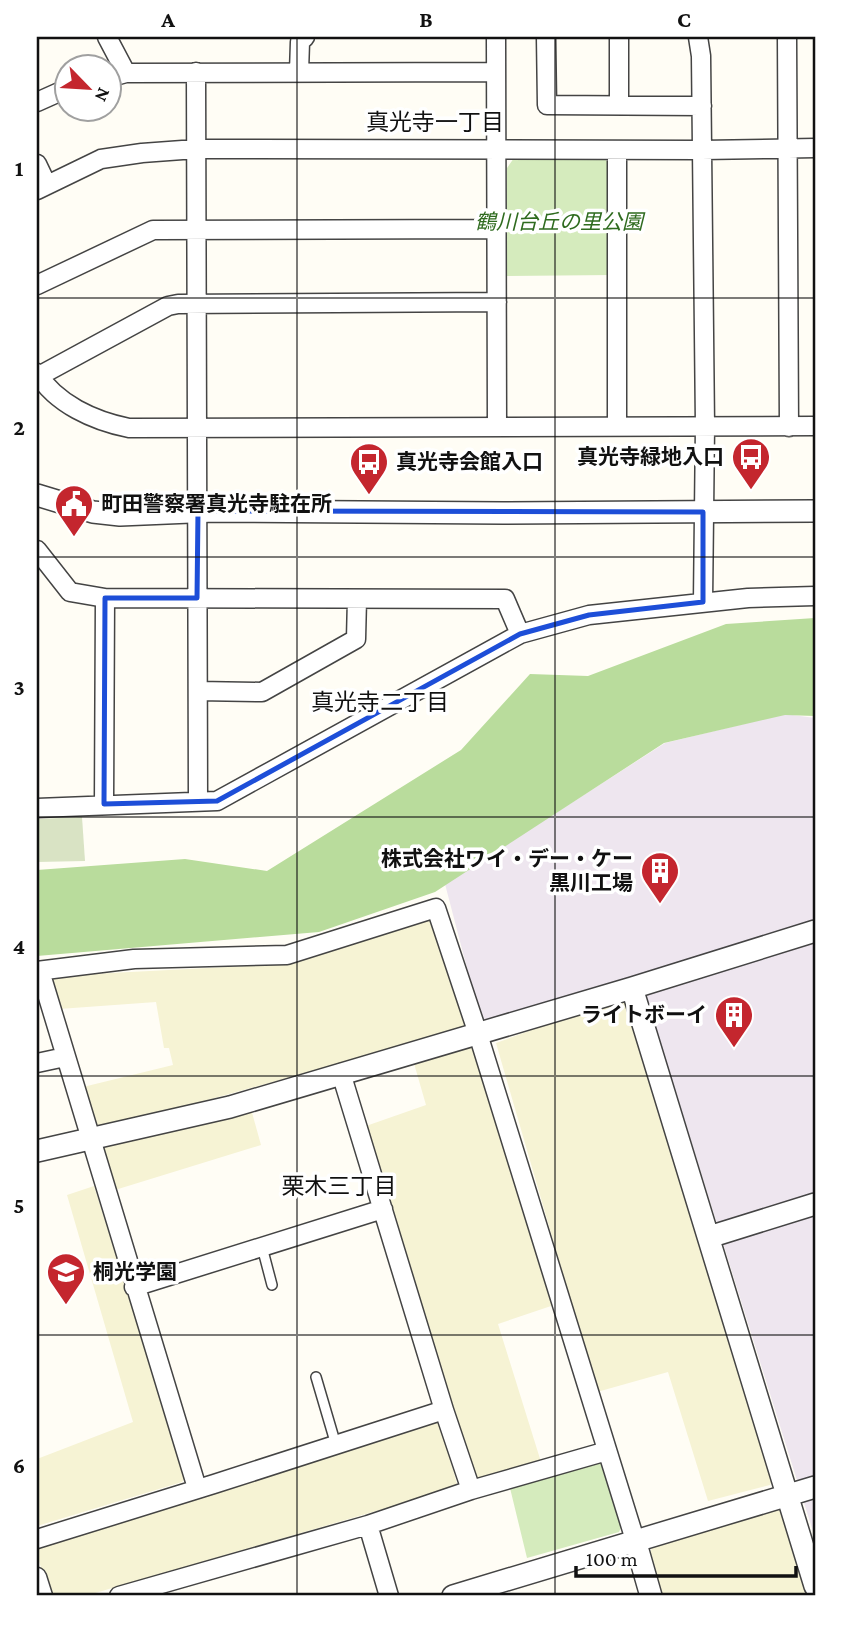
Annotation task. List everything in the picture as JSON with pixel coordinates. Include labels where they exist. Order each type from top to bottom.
[{"type":"street","points":[[299,72],[300,42],[305,37]]},
{"type":"street","points":[[496,37],[497,426]]},
{"type":"street","points":[[546,37],[547,106],[702,106]]},
{"type":"street","points":[[619,37],[619,105]]},
{"type":"street","points":[[698,37],[702,106],[705,426],[703,602]]},
{"type":"street","points":[[787,37],[789,427]]},
{"type":"street","points":[[196,72],[198,801]]},
{"type":"street","points":[[122,75],[196,72],[496,72]]},
{"type":"street","points":[[37,164],[42,188],[101,159],[196,149],[815,148]]},
{"type":"street","points":[[617,150],[617,426]]},
{"type":"street","points":[[37,285],[153,230],[496,229]]},
{"type":"street","points":[[497,302],[168,306],[38,375],[68,404],[92,418],[129,428],[815,426]]},
{"type":"street","points":[[37,495],[93,512],[120,515],[198,511],[815,511]]},
{"type":"street","points":[[37,550],[70,592],[105,598],[505,599],[520,634]]},
{"type":"street","points":[[37,808],[217,800],[520,634],[589,615],[703,602],[815,596]]},
{"type":"street","points":[[104,804],[105,598]]},
{"type":"street","points":[[198,691],[262,692],[356,639],[357,599]]},
{"type":"street","points":[[197,1489],[38,971],[134,959],[287,955],[436,908],[478,1034],[651,1596]]},
{"type":"street","points":[[37,1151],[230,1107],[815,931]]},
{"type":"street","points":[[632,988],[815,1586]]},
{"type":"street","points":[[37,1063],[65,1057]]},
{"type":"street","points":[[341,1073],[471,1490]]},
{"type":"street","points":[[709,1237],[815,1204]]},
{"type":"street","points":[[134,1287],[383,1209]]},
{"type":"street","points":[[37,1539],[444,1410]]},
{"type":"street","points":[[119,1596],[368,1525],[471,1490],[607,1451]]},
{"type":"street","points":[[453,1596],[815,1487]]},
{"type":"street","points":[[368,1525],[390,1596]]},
{"type":"street","points":[[37,1577],[43,1596]]},
{"type":"lane","points":[[262,1247],[272,1285]]},
{"type":"lane","points":[[316,1377],[336,1445]]},
{"type":"highlighted area","points":[[198,511],[703,512],[703,602],[589,615],[520,634],[217,801],[104,804],[105,598],[197,598]]},
{"type":"shaded area","points":[[785,714],[815,718],[815,1538],[639,974],[485,1021],[480,1018],[445,884],[665,743]]},
{"type":"shaded area","points":[[427,920],[433,921],[467,1021],[463,1029],[100,1130],[93,1125],[83,1087],[173,1065],[169,1048],[164,1048],[156,1002],[59,1009],[49,982],[53,976],[285,964]]},
{"type":"shaded area","points":[[622,997],[628,999],[774,1477],[770,1485],[708,1501],[668,1372],[597,1392],[496,1043]]},
{"type":"shaded area","points":[[469,1044],[473,1049],[554,1305],[498,1324],[541,1462],[478,1482],[472,1476],[366,1126],[426,1105],[413,1060]]},
{"type":"shaded area","points":[[251,1109],[261,1145],[115,1190],[103,1151],[107,1144]]},
{"type":"shaded area","points":[[94,1186],[186,1477],[182,1482],[37,1526],[37,1459],[133,1422],[67,1195]]},
{"type":"shaded area","points":[[433,1418],[440,1422],[457,1484],[455,1488],[85,1596],[50,1596],[37,1555],[37,1542]]},
{"type":"shaded area","points":[[777,1510],[785,1512],[811,1596],[661,1596],[648,1557],[652,1548]]},
{"type":"green space","name":"鶴川台丘の里公園","points":[[603,157],[612,167],[612,275],[506,276],[507,168],[514,158]]},
{"type":"green space","points":[[815,618],[815,716],[785,715],[664,743],[435,892],[319,932],[37,956],[37,870],[185,859],[267,871],[461,750],[530,674],[588,676],[726,624]]},
{"type":"green space","points":[[82,817],[85,861],[37,862],[37,819]]},
{"type":"green space","points":[[597,1461],[604,1464],[623,1523],[619,1532],[527,1558],[510,1488]]},
{"type":"place","name":"真光寺緑地入口","points":[[751,491]]},
{"type":"place","name":"真光寺会館入口","points":[[369,496]]},
{"type":"place","name":"町田警察署真光寺駐在所","points":[[74,538]]},
{"type":"place","name":"株式会社ワイ・デー・ケー 黒川工場","points":[[660,905]]},
{"type":"place","name":"ライトボーイ","points":[[734,1049]]},
{"type":"place","name":"桐光学園","points":[[66,1306]]},
{"type":"district","name":"真光寺一丁目","points":[[435,122]]},
{"type":"district","name":"真光寺二丁目","points":[[380,702]]},
{"type":"district","name":"栗木三丁目","points":[[339,1186]]}]
